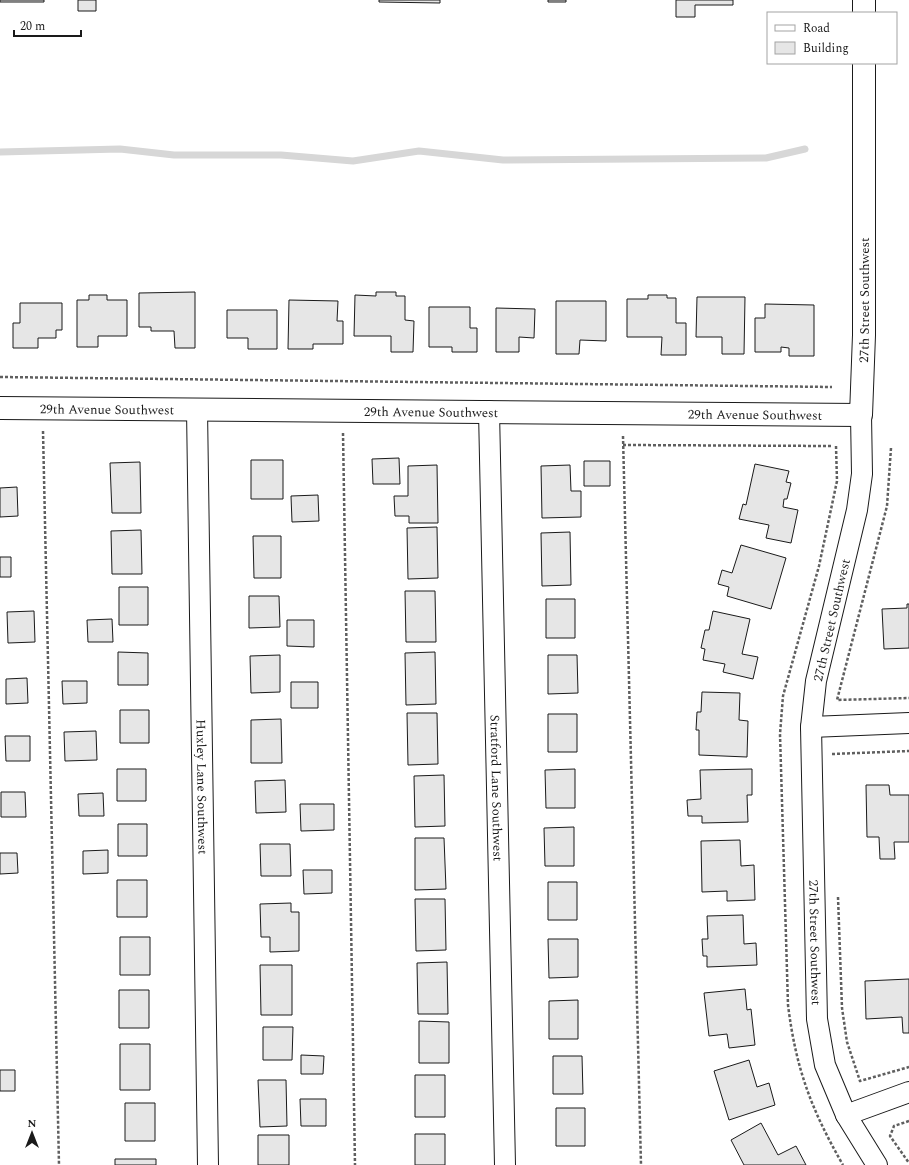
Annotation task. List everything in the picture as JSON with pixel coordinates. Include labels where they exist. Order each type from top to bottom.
[{"type":"street","points":[[864,0],[864,12]]},
{"type":"street","name":"27th Street Southwest","points":[[864,64],[864,335],[861,415],[862,474],[858,502],[816,681],[811,727],[817,1019],[825,1065],[846,1115],[877,1165]]},
{"type":"street","name":"29th Avenue Southwest","points":[[0,408],[861,415]]},
{"type":"street","name":"Huxley Lane Southwest","points":[[197,409],[208,1165]]},
{"type":"street","name":"Stratford Lane Southwest","points":[[489,411],[505,1165]]},
{"type":"street","points":[[811,727],[909,723]]},
{"type":"street","points":[[846,1115],[909,1092]]},
{"type":"path","points":[[0,377],[832,387]]},
{"type":"path","points":[[43,408],[59,1165]]},
{"type":"path","points":[[342,410],[355,1165]]},
{"type":"path","points":[[622,413],[641,1165]]},
{"type":"path","points":[[623,445],[831,446]]},
{"type":"path","points":[[892,448],[887,506],[837,700],[909,698]]},
{"type":"path","points":[[833,762],[832,754],[909,751]]},
{"type":"path","points":[[838,889],[842,1008],[847,1042],[860,1081],[909,1067]]},
{"type":"path","points":[[909,1122],[894,1126],[890,1136],[909,1163]]},
{"type":"building","points":[[0,0],[44,0],[44,2],[0,2]]},
{"type":"building","points":[[78,0],[96,0],[96,11],[78,11]]},
{"type":"building","points":[[379,0],[440,0],[440,3],[379,2]]},
{"type":"building","points":[[548,0],[566,0],[566,2],[548,2]]},
{"type":"building","points":[[676,0],[733,0],[733,5],[695,5],[695,17],[676,17]]},
{"type":"building","points":[[195,292],[195,348],[175,348],[174,331],[151,331],[151,327],[139,327],[139,293]]},
{"type":"building","points":[[376,292],[396,292],[396,296],[405,296],[405,320],[414,321],[413,352],[391,352],[391,336],[354,336],[355,295],[376,296]]},
{"type":"building","points":[[89,295],[107,295],[107,300],[127,300],[127,336],[98,336],[98,347],[77,347],[77,300],[89,300]]},
{"type":"building","points":[[648,295],[667,295],[667,298],[676,298],[676,323],[686,323],[686,355],[661,355],[662,337],[627,337],[627,299],[648,299]]},
{"type":"building","points":[[697,297],[745,297],[744,354],[722,354],[722,337],[696,337]]},
{"type":"building","points":[[289,300],[338,301],[337,321],[343,321],[343,344],[313,344],[313,349],[288,349]]},
{"type":"building","points":[[556,301],[606,301],[606,341],[580,340],[579,354],[556,354]]},
{"type":"building","points":[[20,303],[62,303],[62,330],[56,330],[56,338],[38,338],[38,348],[13,348],[13,323],[20,323]]},
{"type":"building","points":[[765,304],[814,305],[814,356],[789,356],[789,348],[781,347],[781,352],[755,352],[755,318],[765,318]]},
{"type":"building","points":[[429,307],[470,307],[470,328],[477,328],[477,352],[452,352],[452,347],[429,347]]},
{"type":"building","points":[[496,308],[535,309],[534,338],[519,337],[519,352],[496,352]]},
{"type":"building","points":[[227,310],[277,310],[277,349],[248,349],[248,338],[227,338]]},
{"type":"building","points":[[399,458],[400,484],[373,484],[372,459]]},
{"type":"building","points":[[251,460],[283,460],[283,499],[251,499]]},
{"type":"building","points":[[584,461],[610,461],[610,486],[584,486]]},
{"type":"building","points":[[140,462],[141,513],[112,513],[110,463]]},
{"type":"building","points":[[755,464],[789,471],[786,482],[791,483],[787,499],[784,499],[783,507],[798,510],[791,543],[766,538],[769,525],[739,519],[743,504],[746,505]]},
{"type":"building","points":[[437,465],[438,523],[409,523],[409,516],[395,516],[394,496],[408,496],[408,466]]},
{"type":"building","points":[[570,465],[571,491],[581,491],[581,517],[542,518],[541,466]]},
{"type":"building","points":[[17,487],[18,516],[0,517],[0,488]]},
{"type":"building","points":[[318,495],[319,521],[292,522],[291,496]]},
{"type":"building","points":[[437,527],[438,578],[408,579],[407,528]]},
{"type":"building","points":[[141,530],[142,574],[112,574],[111,531]]},
{"type":"building","points":[[570,532],[571,585],[542,586],[541,533]]},
{"type":"building","points":[[253,536],[281,536],[281,578],[254,578]]},
{"type":"building","points":[[741,545],[786,558],[771,609],[727,596],[729,587],[718,584],[722,570],[732,573]]},
{"type":"building","points":[[0,557],[11,557],[11,577],[0,577]]},
{"type":"building","points":[[119,587],[148,587],[148,625],[119,625]]},
{"type":"building","points":[[405,591],[435,591],[436,642],[406,642]]},
{"type":"building","points":[[249,596],[279,596],[280,627],[249,628]]},
{"type":"building","points":[[546,599],[575,599],[575,638],[546,638]]},
{"type":"building","points":[[907,604],[909,604],[909,648],[884,649],[882,609],[907,608]]},
{"type":"building","points":[[34,611],[35,642],[8,643],[7,612]]},
{"type":"building","points":[[713,611],[750,619],[742,654],[758,657],[753,679],[723,672],[725,664],[703,660],[705,649],[701,648],[705,630],[709,630]]},
{"type":"building","points":[[112,619],[113,642],[88,642],[87,620]]},
{"type":"building","points":[[287,620],[314,620],[314,647],[287,646]]},
{"type":"building","points":[[118,652],[148,653],[148,685],[118,685]]},
{"type":"building","points":[[435,652],[436,704],[406,705],[405,653]]},
{"type":"building","points":[[280,655],[280,692],[251,693],[250,656]]},
{"type":"building","points":[[548,655],[577,655],[578,693],[548,694]]},
{"type":"building","points":[[27,678],[28,703],[6,704],[6,679]]},
{"type":"building","points":[[62,681],[87,681],[87,703],[63,704]]},
{"type":"building","points":[[291,682],[318,682],[318,708],[291,708]]},
{"type":"building","points":[[702,692],[740,693],[739,720],[748,721],[747,757],[699,755],[699,730],[696,730],[697,712],[701,712]]},
{"type":"building","points":[[120,710],[149,710],[149,743],[120,743]]},
{"type":"building","points":[[407,713],[437,713],[438,764],[408,765]]},
{"type":"building","points":[[548,714],[577,714],[577,752],[548,752]]},
{"type":"building","points":[[281,719],[282,763],[251,763],[251,720]]},
{"type":"building","points":[[96,731],[97,760],[65,761],[64,732]]},
{"type":"building","points":[[5,736],[30,736],[30,761],[6,761]]},
{"type":"building","points":[[117,769],[146,769],[146,801],[117,801]]},
{"type":"building","points":[[575,769],[575,808],[546,808],[545,770]]},
{"type":"building","points":[[752,769],[752,795],[747,795],[748,822],[702,823],[702,816],[688,816],[687,800],[701,799],[700,770]]},
{"type":"building","points":[[444,775],[445,826],[415,827],[414,776]]},
{"type":"building","points":[[285,780],[286,812],[256,813],[255,781]]},
{"type":"building","points":[[866,785],[889,785],[890,795],[909,795],[909,842],[894,842],[895,859],[880,859],[879,837],[867,837]]},
{"type":"building","points":[[1,792],[25,792],[26,817],[1,817]]},
{"type":"building","points":[[103,793],[104,816],[79,816],[78,794]]},
{"type":"building","points":[[300,804],[334,804],[334,830],[301,831]]},
{"type":"building","points":[[118,824],[147,824],[147,856],[118,856]]},
{"type":"building","points":[[574,827],[574,866],[545,866],[544,828]]},
{"type":"building","points":[[415,838],[444,838],[446,889],[415,890]]},
{"type":"building","points":[[740,840],[741,866],[754,865],[755,900],[727,901],[727,891],[702,892],[701,841]]},
{"type":"building","points":[[260,844],[290,844],[291,876],[261,876]]},
{"type":"building","points":[[108,850],[108,873],[83,874],[83,851]]},
{"type":"building","points":[[0,853],[17,853],[18,873],[0,874]]},
{"type":"building","points":[[303,870],[332,870],[332,893],[304,894]]},
{"type":"building","points":[[117,880],[147,880],[147,917],[117,917]]},
{"type":"building","points":[[548,882],[577,882],[577,920],[548,920]]},
{"type":"building","points":[[415,899],[445,899],[446,950],[416,951]]},
{"type":"building","points":[[291,903],[291,912],[299,912],[299,951],[270,952],[270,937],[261,937],[260,904]]},
{"type":"building","points":[[743,915],[744,944],[756,943],[757,965],[707,967],[707,956],[703,956],[702,939],[708,939],[707,916]]},
{"type":"building","points":[[120,937],[150,937],[150,975],[120,975]]},
{"type":"building","points":[[548,939],[578,939],[578,977],[549,978]]},
{"type":"building","points":[[447,962],[448,1014],[418,1014],[417,963]]},
{"type":"building","points":[[260,965],[292,965],[292,1015],[261,1015]]},
{"type":"building","points":[[909,979],[909,1033],[903,1033],[902,1017],[866,1019],[865,981]]},
{"type":"building","points":[[745,989],[747,1010],[751,1009],[755,1045],[729,1048],[727,1034],[709,1036],[704,993]]},
{"type":"building","points":[[119,990],[149,990],[149,1028],[119,1028]]},
{"type":"building","points":[[578,1000],[578,1039],[549,1039],[549,1001]]},
{"type":"building","points":[[419,1021],[449,1022],[449,1063],[419,1063]]},
{"type":"building","points":[[263,1027],[293,1027],[292,1060],[263,1060]]},
{"type":"building","points":[[120,1044],[150,1044],[150,1090],[120,1090]]},
{"type":"building","points":[[301,1055],[324,1056],[323,1074],[301,1074]]},
{"type":"building","points":[[553,1056],[582,1056],[583,1094],[553,1094]]},
{"type":"building","points":[[749,1060],[757,1087],[769,1083],[775,1105],[729,1120],[714,1071]]},
{"type":"building","points":[[0,1070],[15,1070],[15,1091],[0,1091]]},
{"type":"building","points":[[415,1075],[445,1075],[445,1117],[415,1117]]},
{"type":"building","points":[[258,1080],[286,1080],[287,1126],[260,1127]]},
{"type":"building","points":[[300,1099],[326,1099],[326,1126],[301,1126]]},
{"type":"building","points":[[125,1103],[155,1103],[155,1141],[125,1141]]},
{"type":"building","points":[[556,1108],[585,1108],[585,1146],[556,1146]]},
{"type":"building","points":[[761,1123],[778,1155],[796,1146],[806,1165],[744,1165],[731,1140]]},
{"type":"building","points":[[415,1134],[445,1134],[445,1165],[415,1165]]},
{"type":"building","points":[[258,1135],[289,1135],[289,1165],[258,1165]]},
{"type":"building","points":[[115,1159],[156,1159],[156,1165],[115,1165]]},
{"type":"waterway","points":[[0,152],[120,149],[174,155],[281,155],[353,161],[419,151],[503,160],[766,158],[805,149]]}]
